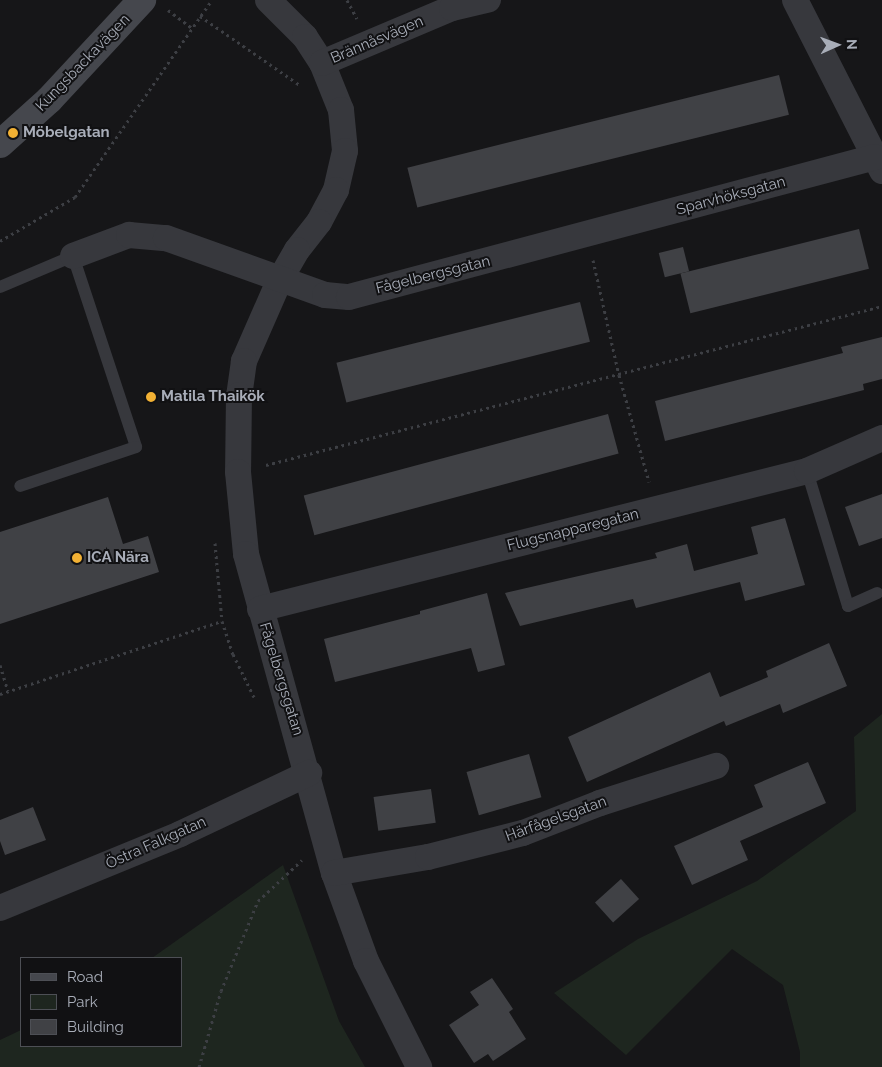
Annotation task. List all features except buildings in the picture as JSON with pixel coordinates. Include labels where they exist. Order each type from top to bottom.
[{"type":"street","name":"Fågelbergsgatan","points":[[268,0],[305,37],[322,63],[341,110],[345,151],[336,190],[319,222],[297,250],[280,279],[244,361],[239,395],[238,472],[246,554],[260,610],[309,772],[334,873],[366,961],[419,1067]]},
{"type":"street","name":"Brännåsvägen","points":[[322,63],[452,8],[488,0]]},
{"type":"street","name":"Sparvhöksgatan","points":[[588,235],[878,164],[795,0]]},
{"type":"street","name":"Kungsbackavägen","points":[[0,144],[153,3]]},
{"type":"street","name":"Fågelbergsgatan","points":[[73,256],[129,235],[166,238],[325,295],[349,296],[588,235]]},
{"type":"street","name":"Flugsnapparegatan","points":[[260,610],[807,470],[882,438]]},
{"type":"street","name":"Härfågelsgatan","points":[[334,873],[428,857],[523,833],[600,803],[716,766]]},
{"type":"street","name":"Östra Falkgatan","points":[[0,908],[180,834],[309,772]]},
{"type":"lane","name":"Fågelbergsgatan","points":[[0,287],[73,256]]},
{"type":"lane","points":[[20,486],[136,447],[73,256]]},
{"type":"lane","points":[[807,470],[848,606],[877,593]]},
{"type":"path","points":[[0,241],[75,197],[212,0]]},
{"type":"path","points":[[153,3],[192,28]]},
{"type":"path","points":[[200,16],[306,90]]},
{"type":"path","points":[[588,235],[619,375],[656,508]]},
{"type":"path","points":[[238,472],[882,306]]},
{"type":"path","points":[[215,539],[214,554],[222,621],[233,654],[258,704]]},
{"type":"path","points":[[0,694],[222,621]]},
{"type":"path","points":[[0,665],[8,691]]},
{"type":"path","points":[[199,1067],[221,992],[258,901],[305,856],[308,866]]},
{"type":"green space","points":[[882,714],[882,1067],[800,1067],[800,1052],[783,985],[732,949],[626,1055],[554,993],[638,939],[757,881],[856,811],[854,737]]},
{"type":"green space","points":[[283,865],[339,1021],[365,1067],[0,1067],[0,1040],[20,1030],[20,1047],[182,1047],[182,957],[153,957]]},
{"type":"place","name":"Möbelgatan","points":[[13,133]]},
{"type":"place","name":"Matila Thaikök","points":[[151,397]]},
{"type":"place","name":"ICA Nära","points":[[77,558]]}]
